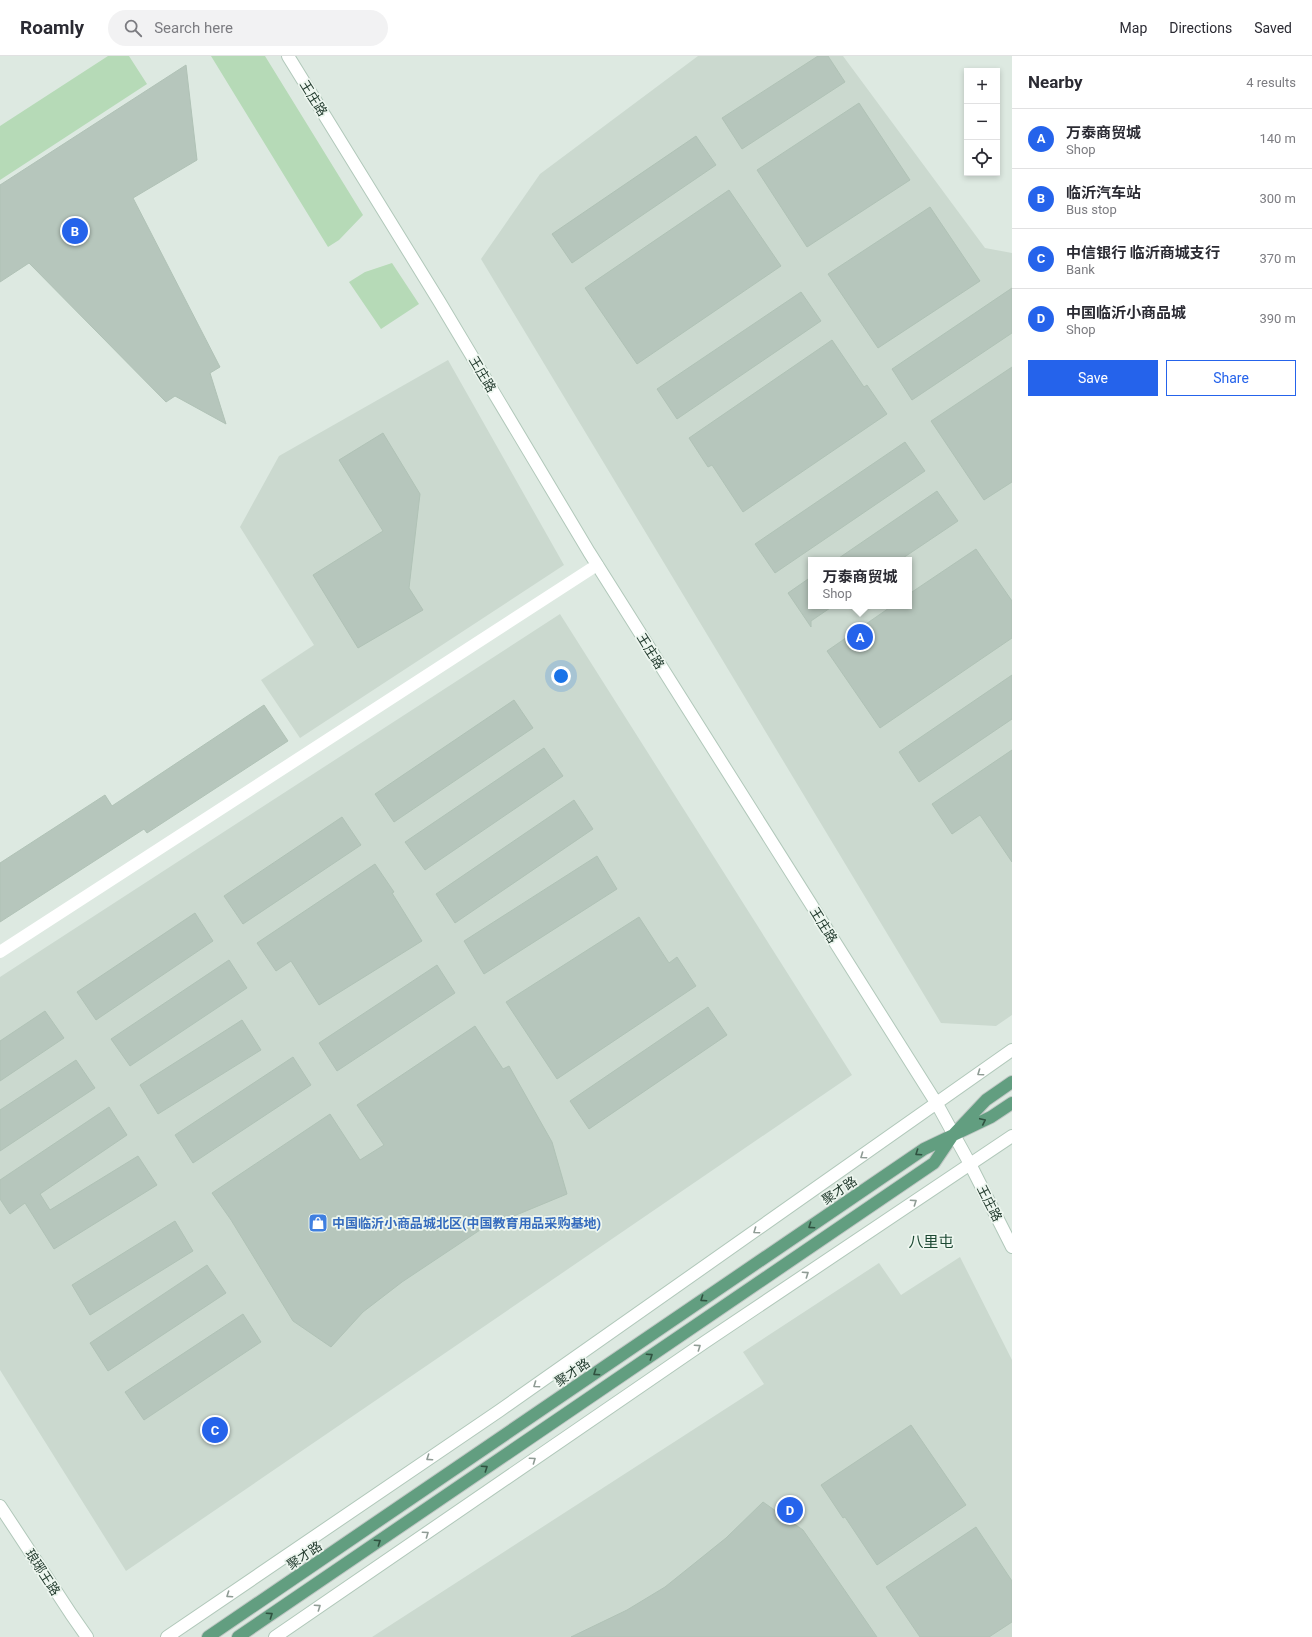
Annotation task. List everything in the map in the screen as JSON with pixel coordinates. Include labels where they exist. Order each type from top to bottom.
[{"type":"main road","name":"聚才路","points":[[238,1637],[934,1163],[953,1135],[986,1100],[1012,1082]]},
{"type":"main road","name":"聚才路","points":[[208,1637],[924,1149],[991,1117],[1012,1103]]},
{"type":"street","name":"王庄路","points":[[288,56],[597,564],[936,1104],[970,1164],[1012,1247]]},
{"type":"street","points":[[299,56],[303,81]]},
{"type":"street","points":[[0,952],[597,564]]},
{"type":"street","points":[[166,1637],[505,1407],[1012,1050]]},
{"type":"street","points":[[275,1637],[705,1342],[1012,1136]]},
{"type":"street","name":"琅琊王路","points":[[0,1506],[87,1637]]},
{"type":"shaded area","points":[[698,56],[843,56],[985,248],[1012,253],[1012,1015],[996,1026],[941,1023],[481,259],[540,174]]},
{"type":"shaded area","points":[[448,360],[564,565],[300,738],[261,680],[314,645],[240,527],[279,456]]},
{"type":"shaded area","name":"中国临沂小商品城北区(中国教育用品采购基地)","points":[[560,614],[852,1075],[126,1571],[0,1370],[0,977]]},
{"type":"shaded area","points":[[960,1257],[1012,1360],[1012,1637],[372,1637],[764,1384],[743,1352],[879,1263],[901,1295]]},
{"type":"green space","points":[[108,56],[129,56],[147,84],[0,180],[0,126]]},
{"type":"green space","points":[[211,56],[265,56],[363,215],[339,240],[328,247]]},
{"type":"green space","points":[[392,263],[419,304],[381,329],[349,282],[365,272]]},
{"type":"building","points":[[818,56],[828,56],[845,82],[742,149],[722,118]]},
{"type":"building","points":[[186,65],[197,160],[133,198],[220,367],[210,373],[226,424],[175,396],[166,402],[29,263],[0,282],[0,185]]},
{"type":"building","points":[[859,103],[910,180],[807,247],[757,170]]},
{"type":"building","points":[[696,136],[716,165],[572,263],[552,234]]},
{"type":"building","points":[[729,190],[781,266],[637,364],[585,288]]},
{"type":"building","points":[[930,207],[980,281],[878,348],[828,274]]},
{"type":"building","points":[[1012,288],[1012,333],[912,400],[892,369]]},
{"type":"building","points":[[801,292],[821,321],[677,419],[657,389]]},
{"type":"building","points":[[832,340],[864,387],[867,385],[887,414],[743,512],[712,465],[708,467],[689,438]]},
{"type":"building","points":[[1012,367],[1012,482],[984,500],[931,421]]},
{"type":"building","points":[[383,433],[420,494],[409,588],[423,610],[358,648],[313,575],[383,531],[339,460]]},
{"type":"building","points":[[905,442],[925,471],[775,573],[755,544]]},
{"type":"building","points":[[937,491],[958,521],[904,557],[840,557]]},
{"type":"building","points":[[976,549],[1012,601],[1012,638],[880,728],[827,651],[888,609],[912,609],[912,592]]},
{"type":"building","points":[[808,579],[808,609],[829,609],[811,621],[811,627],[788,593]]},
{"type":"building","points":[[1012,675],[1012,719],[919,782],[899,752]]},
{"type":"building","points":[[514,700],[533,728],[394,822],[375,794]]},
{"type":"building","points":[[264,705],[288,741],[147,833],[144,829],[0,922],[0,863],[105,795],[112,806]]},
{"type":"building","points":[[544,748],[563,776],[425,870],[405,842]]},
{"type":"building","points":[[1012,750],[1012,862],[980,815],[952,834],[932,804]]},
{"type":"building","points":[[574,800],[593,829],[455,923],[436,894]]},
{"type":"building","points":[[342,817],[361,845],[243,924],[224,896]]},
{"type":"building","points":[[597,856],[617,889],[484,974],[464,941]]},
{"type":"building","points":[[375,864],[394,892],[392,893],[422,941],[319,1005],[291,961],[276,971],[257,943]]},
{"type":"building","points":[[195,913],[213,941],[96,1020],[77,992]]},
{"type":"building","points":[[639,917],[669,963],[677,957],[696,986],[557,1079],[506,1002]]},
{"type":"building","points":[[229,960],[247,988],[130,1066],[111,1039]]},
{"type":"building","points":[[437,965],[455,993],[337,1071],[319,1043]]},
{"type":"building","points":[[708,1007],[727,1035],[589,1129],[570,1101]]},
{"type":"building","points":[[45,1011],[64,1038],[0,1081],[0,1041]]},
{"type":"building","points":[[242,1020],[261,1050],[158,1114],[140,1085]]},
{"type":"building","points":[[475,1026],[503,1069],[509,1066],[552,1142],[567,1194],[480,1230],[402,1282],[363,1312],[331,1347],[293,1321],[231,1220],[212,1193],[330,1114],[360,1160],[384,1145],[357,1105]]},
{"type":"building","points":[[293,1057],[311,1085],[193,1163],[175,1135]]},
{"type":"building","points":[[76,1060],[95,1088],[0,1151],[0,1110]]},
{"type":"building","points":[[109,1107],[127,1135],[40,1194],[50,1210],[138,1156],[157,1185],[54,1249],[25,1203],[10,1214],[0,1199],[0,1180]]},
{"type":"building","points":[[175,1221],[193,1251],[90,1315],[72,1285]]},
{"type":"building","points":[[207,1265],[226,1293],[108,1371],[90,1343]]},
{"type":"building","points":[[243,1314],[261,1342],[144,1420],[125,1392]]},
{"type":"building","points":[[911,1425],[966,1505],[877,1565],[845,1517],[843,1518],[821,1485]]},
{"type":"building","points":[[763,1502],[803,1530],[877,1637],[571,1637],[627,1610],[665,1587],[726,1538]]},
{"type":"building","points":[[976,1527],[1012,1581],[1012,1622],[989,1637],[920,1637],[886,1587]]},
{"type":"place","name":"临沂汽车站","points":[[75,231]]},
{"type":"place","name":"万泰商贸城","points":[[860,637]]},
{"type":"place","name":"中国临沂小商品城北区(中国教育用品采购基地)","points":[[318,1223]]},
{"type":"place","name":"中信银行 临沂商城支行","points":[[215,1430]]},
{"type":"place","name":"中国临沂小商品城","points":[[790,1510]]},
{"type":"district","name":"八里屯","points":[[931,1242]]}]
